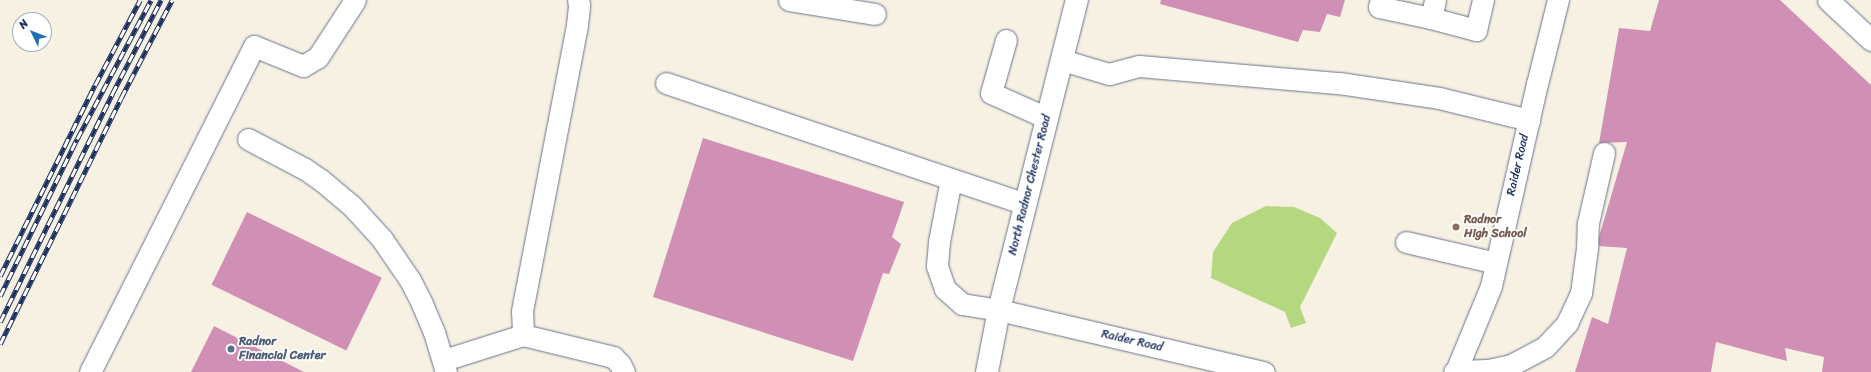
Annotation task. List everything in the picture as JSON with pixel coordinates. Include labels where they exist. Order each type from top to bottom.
[{"type":"main road","name":"North Radnor Chester Road","points":[[987,372],[999,310],[1077,0]]},
{"type":"lane","points":[[90,372],[254,46],[303,66],[318,57],[355,0]]},
{"type":"lane","points":[[523,335],[522,310],[577,25],[578,0]]},
{"type":"lane","points":[[789,0],[875,14]]},
{"type":"lane","points":[[1381,0],[1379,7],[1433,9],[1476,30],[1484,0]]},
{"type":"lane","name":"Raider Road","points":[[1455,372],[1490,286],[1558,0]]},
{"type":"lane","points":[[1828,0],[1871,40]]},
{"type":"lane","points":[[1006,40],[991,93],[1047,118]]},
{"type":"lane","points":[[1062,60],[1109,74],[1139,66],[1339,83],[1439,98],[1529,120]]},
{"type":"lane","points":[[666,83],[1025,204]]},
{"type":"lane","points":[[248,139],[305,169],[321,180],[366,221],[382,239],[410,280],[434,332],[445,366],[523,335],[613,357],[620,364],[624,372]]},
{"type":"lane","points":[[1455,372],[1488,370],[1511,365],[1544,347],[1567,323],[1581,293],[1587,248],[1588,223],[1604,152]]},
{"type":"lane","name":"Raider Road","points":[[951,179],[939,242],[937,266],[945,289],[962,304],[999,310],[1264,372]]},
{"type":"lane","points":[[1406,242],[1496,263]]},
{"type":"green space","points":[[1266,206],[1294,207],[1320,218],[1337,233],[1300,307],[1306,323],[1291,328],[1285,312],[1211,278],[1213,252],[1232,223]]},
{"type":"building","points":[[1161,0],[1345,0],[1340,17],[1327,14],[1320,32],[1303,30],[1298,42],[1160,4]]},
{"type":"building","points":[[1659,0],[1780,0],[1871,85],[1871,372],[1822,372],[1824,357],[1785,348],[1787,361],[1716,342],[1711,372],[1575,372],[1592,317],[1608,324],[1627,248],[1599,246],[1599,237],[1627,142],[1599,143],[1619,28],[1650,31]]},
{"type":"building","points":[[703,138],[904,202],[892,237],[901,244],[889,274],[883,273],[853,361],[653,297]]},
{"type":"building","points":[[247,212],[382,278],[346,351],[211,285]]},
{"type":"building","name":"Radnor Financial Center","points":[[214,326],[304,372],[191,372]]},
{"type":"railway","points":[[0,276],[95,85],[140,0]]},
{"type":"railway","points":[[0,296],[77,139],[151,0]]},
{"type":"railway","points":[[0,322],[112,94],[161,0]]},
{"type":"railway","points":[[0,344],[121,98],[172,0]]},
{"type":"place","name":"Radnor High School","points":[[1456,227]]},
{"type":"place","name":"Radnor Financial Center","points":[[231,349]]}]
